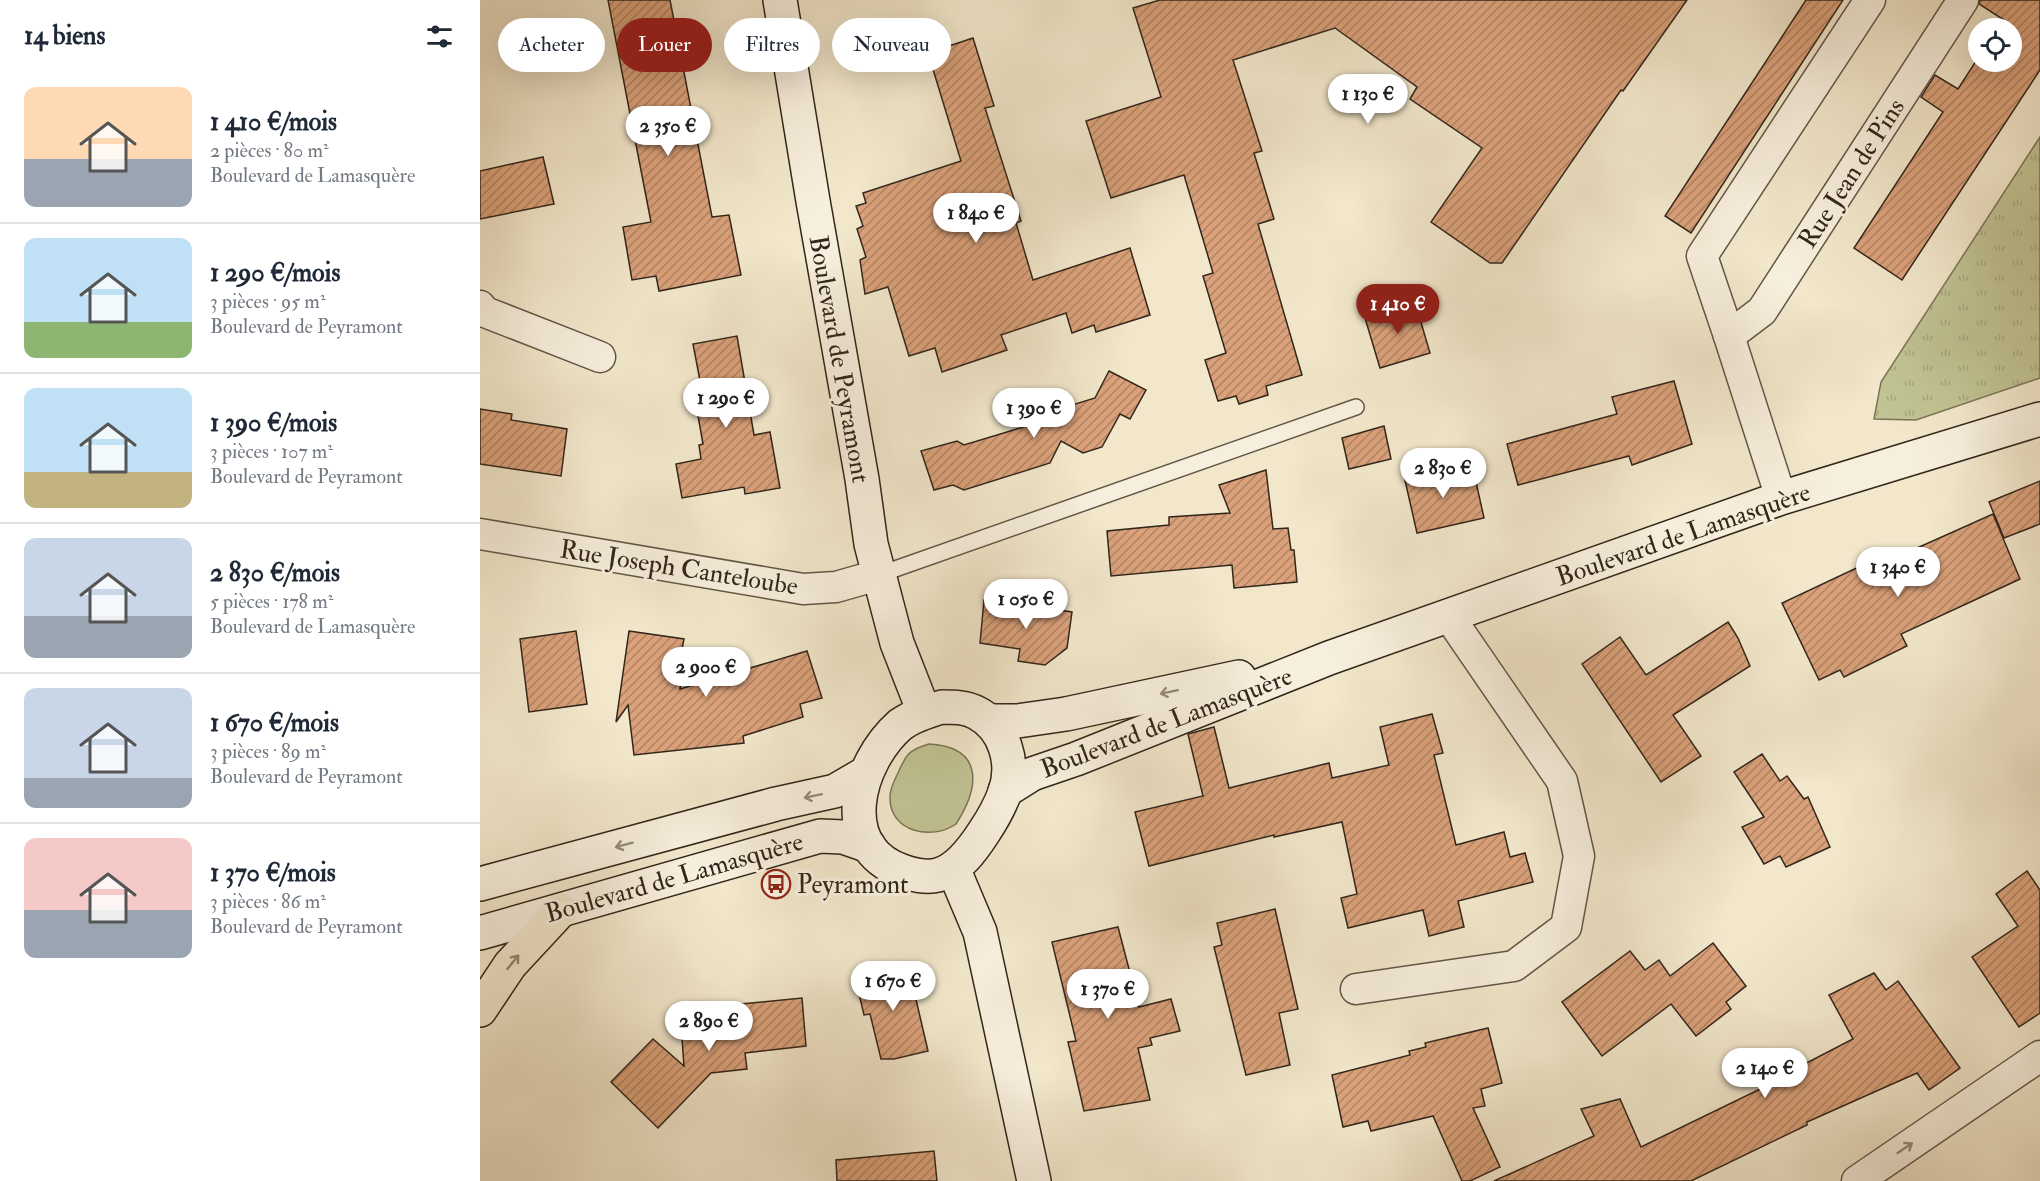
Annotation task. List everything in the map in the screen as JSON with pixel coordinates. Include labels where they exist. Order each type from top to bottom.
[{"type":"highway","points":[[480,1010],[510,965],[561,910]]},
{"type":"main road","name":"Boulevard de Peyramont","points":[[780,0],[862,479],[871,544],[897,643],[924,712]]},
{"type":"main road","name":"Boulevard de Lamasquère","points":[[1005,791],[1032,774],[1076,759],[1329,658],[1448,615],[1781,498],[2040,419]]},
{"type":"main road","name":"Boulevard de Lamasquère","points":[[990,721],[1018,722],[1066,714],[1329,658]]},
{"type":"main road","points":[[942,707],[961,707],[976,712],[990,721],[1001,736],[1009,770],[1005,791],[993,817],[974,848],[953,868],[937,876],[912,875],[892,868],[877,857],[861,829],[858,808],[866,773],[881,747],[901,724],[924,712],[942,707]]},
{"type":"main road","name":"Boulevard de Lamasquère","points":[[480,884],[776,804],[835,791],[866,773]]},
{"type":"main road","name":"Boulevard de Lamasquère","points":[[480,933],[820,836],[843,837],[869,846]]},
{"type":"main road","points":[[953,868],[980,932],[1034,1181]]},
{"type":"street","points":[[1781,498],[1702,256],[1870,0]]},
{"type":"street","name":"Rue Jean de Pins","points":[[1729,336],[1762,311],[1963,0]]},
{"type":"street","points":[[480,306],[485,312],[600,357]]},
{"type":"street","name":"Rue Joseph Canteloube","points":[[480,534],[803,589],[836,587],[878,575]]},
{"type":"street","points":[[1356,989],[1514,966],[1566,927],[1579,856],[1562,781],[1448,615]]},
{"type":"street","points":[[1857,1181],[2040,1056]]},
{"type":"lane","points":[[878,575],[1356,407]]},
{"type":"green space","points":[[2040,137],[2040,378],[1916,420],[1874,419],[1881,382]]},
{"type":"green space","points":[[929,744],[947,747],[960,753],[968,761],[973,783],[970,796],[956,824],[935,832],[914,830],[904,825],[892,809],[890,797],[893,782],[906,758],[912,751]]},
{"type":"building","points":[[608,0],[670,0],[673,18],[617,18],[617,46]]},
{"type":"building","points":[[1160,0],[1687,0],[1623,91],[1621,90],[1502,263],[1490,263],[1431,222],[1482,148],[1410,99],[1417,87],[1335,28],[1233,60],[1262,151],[1254,153],[1274,219],[1258,224],[1302,375],[1266,386],[1268,395],[1239,404],[1236,396],[1218,401],[1205,360],[1226,353],[1203,276],[1213,273],[1184,175],[1111,198],[1086,121],[1161,97],[1133,8]]},
{"type":"building","points":[[1806,0],[1843,0],[1691,233],[1665,216]]},
{"type":"building","points":[[1980,0],[2040,0],[2040,70],[1902,280],[1854,248],[1943,112],[1921,97],[1935,75],[1958,89],[1969,72],[2022,72],[2022,18],[2001,18],[1979,4]]},
{"type":"building","points":[[973,38],[994,106],[985,108],[1021,221],[1016,223],[1033,280],[1130,248],[1150,315],[1096,332],[1094,325],[1072,333],[1066,313],[1001,335],[1007,350],[942,372],[935,348],[909,356],[888,287],[865,294],[860,260],[866,257],[857,229],[863,226],[856,206],[866,203],[863,193],[961,161],[934,72],[951,72],[951,45]]},
{"type":"building","points":[[622,72],[684,72],[712,217],[729,215],[741,275],[659,291],[656,276],[632,280],[623,227],[651,222]]},
{"type":"building","points":[[543,157],[554,204],[480,219],[480,171]]},
{"type":"building","points":[[1415,302],[1430,353],[1380,368],[1365,318]]},
{"type":"building","points":[[737,336],[754,435],[770,432],[780,488],[745,494],[744,487],[682,498],[676,464],[701,459],[699,445],[703,444],[694,393],[702,391],[693,344]]},
{"type":"building","points":[[1109,371],[1146,390],[1130,419],[1120,414],[1102,447],[1083,453],[1061,441],[1050,463],[964,490],[953,485],[934,490],[921,451],[957,441],[964,445],[1007,432],[1023,427],[1026,422],[1024,420],[1095,398]]},
{"type":"building","points":[[1674,381],[1692,444],[1632,465],[1629,456],[1518,485],[1507,444],[1617,414],[1612,397]]},
{"type":"building","points":[[480,409],[512,414],[511,420],[567,429],[561,476],[480,464]]},
{"type":"building","points":[[1384,426],[1391,459],[1349,469],[1342,438]]},
{"type":"building","points":[[1448,465],[1451,478],[1474,473],[1484,518],[1417,533],[1404,476]]},
{"type":"building","points":[[1266,470],[1273,529],[1288,528],[1291,550],[1294,550],[1297,582],[1234,588],[1232,565],[1111,576],[1107,531],[1169,525],[1169,517],[1230,513],[1219,485]]},
{"type":"building","points":[[2040,481],[2040,524],[2004,538],[1989,502]]},
{"type":"building","points":[[1993,514],[2020,579],[1901,634],[1907,646],[1844,677],[1840,670],[1819,680],[1782,603],[1865,564],[1868,570]]},
{"type":"building","points":[[984,600],[1072,612],[1067,648],[1045,665],[1018,661],[1020,649],[980,643]]},
{"type":"building","points":[[1728,622],[1750,666],[1673,715],[1701,756],[1661,782],[1582,664],[1620,637],[1646,675]]},
{"type":"building","points":[[576,631],[587,704],[529,712],[520,639]]},
{"type":"building","points":[[629,631],[684,639],[682,649],[686,654],[680,689],[807,651],[822,698],[800,704],[803,717],[743,736],[744,743],[634,755],[628,705],[616,722]]},
{"type":"building","points":[[1432,714],[1443,753],[1434,755],[1456,845],[1504,832],[1510,857],[1525,853],[1533,882],[1458,901],[1464,927],[1429,936],[1423,910],[1348,928],[1341,898],[1357,894],[1342,822],[1274,837],[1274,835],[1149,866],[1135,812],[1203,796],[1188,734],[1214,727],[1229,788],[1329,763],[1332,778],[1389,765],[1380,727]]},
{"type":"building","points":[[1762,754],[1780,781],[1787,776],[1804,799],[1808,797],[1830,847],[1786,867],[1780,856],[1764,864],[1742,827],[1764,817],[1734,772]]},
{"type":"building","points":[[2027,871],[2040,890],[2040,1013],[2019,1027],[1972,957],[2018,926],[1996,894]]},
{"type":"building","points":[[1275,909],[1298,1009],[1279,1013],[1290,1065],[1246,1075],[1214,947],[1222,945],[1217,923]]},
{"type":"building","points":[[1118,927],[1139,1007],[1171,999],[1180,1031],[1150,1038],[1152,1045],[1138,1048],[1150,1100],[1084,1111],[1068,1042],[1076,1041],[1052,942]]},
{"type":"building","points":[[1713,943],[1746,986],[1726,1002],[1731,1009],[1696,1036],[1671,1004],[1602,1056],[1562,1002],[1630,951],[1645,970],[1659,960],[1670,976]]},
{"type":"building","points":[[908,965],[928,1051],[894,1059],[881,1059],[870,1014],[864,1015],[855,977]]},
{"type":"building","points":[[1874,973],[1886,990],[1898,981],[1960,1068],[1929,1090],[1917,1073],[1807,1122],[1807,1125],[1691,1181],[1494,1181],[1594,1136],[1581,1109],[1620,1099],[1641,1147],[1795,1072],[1793,1070],[1853,1039],[1829,995]]},
{"type":"building","points":[[802,998],[806,1046],[745,1053],[747,1069],[711,1073],[658,1128],[611,1082],[653,1039],[684,1066],[680,1010]]},
{"type":"building","points":[[1488,1028],[1502,1083],[1481,1089],[1485,1106],[1473,1108],[1500,1167],[1470,1181],[1462,1181],[1433,1116],[1371,1131],[1368,1121],[1343,1127],[1332,1075],[1410,1055],[1409,1051],[1426,1047],[1425,1043]]},
{"type":"building","points":[[934,1151],[937,1181],[837,1181],[836,1160]]},
{"type":"place","name":"Peyramont","points":[[776,884]]}]
